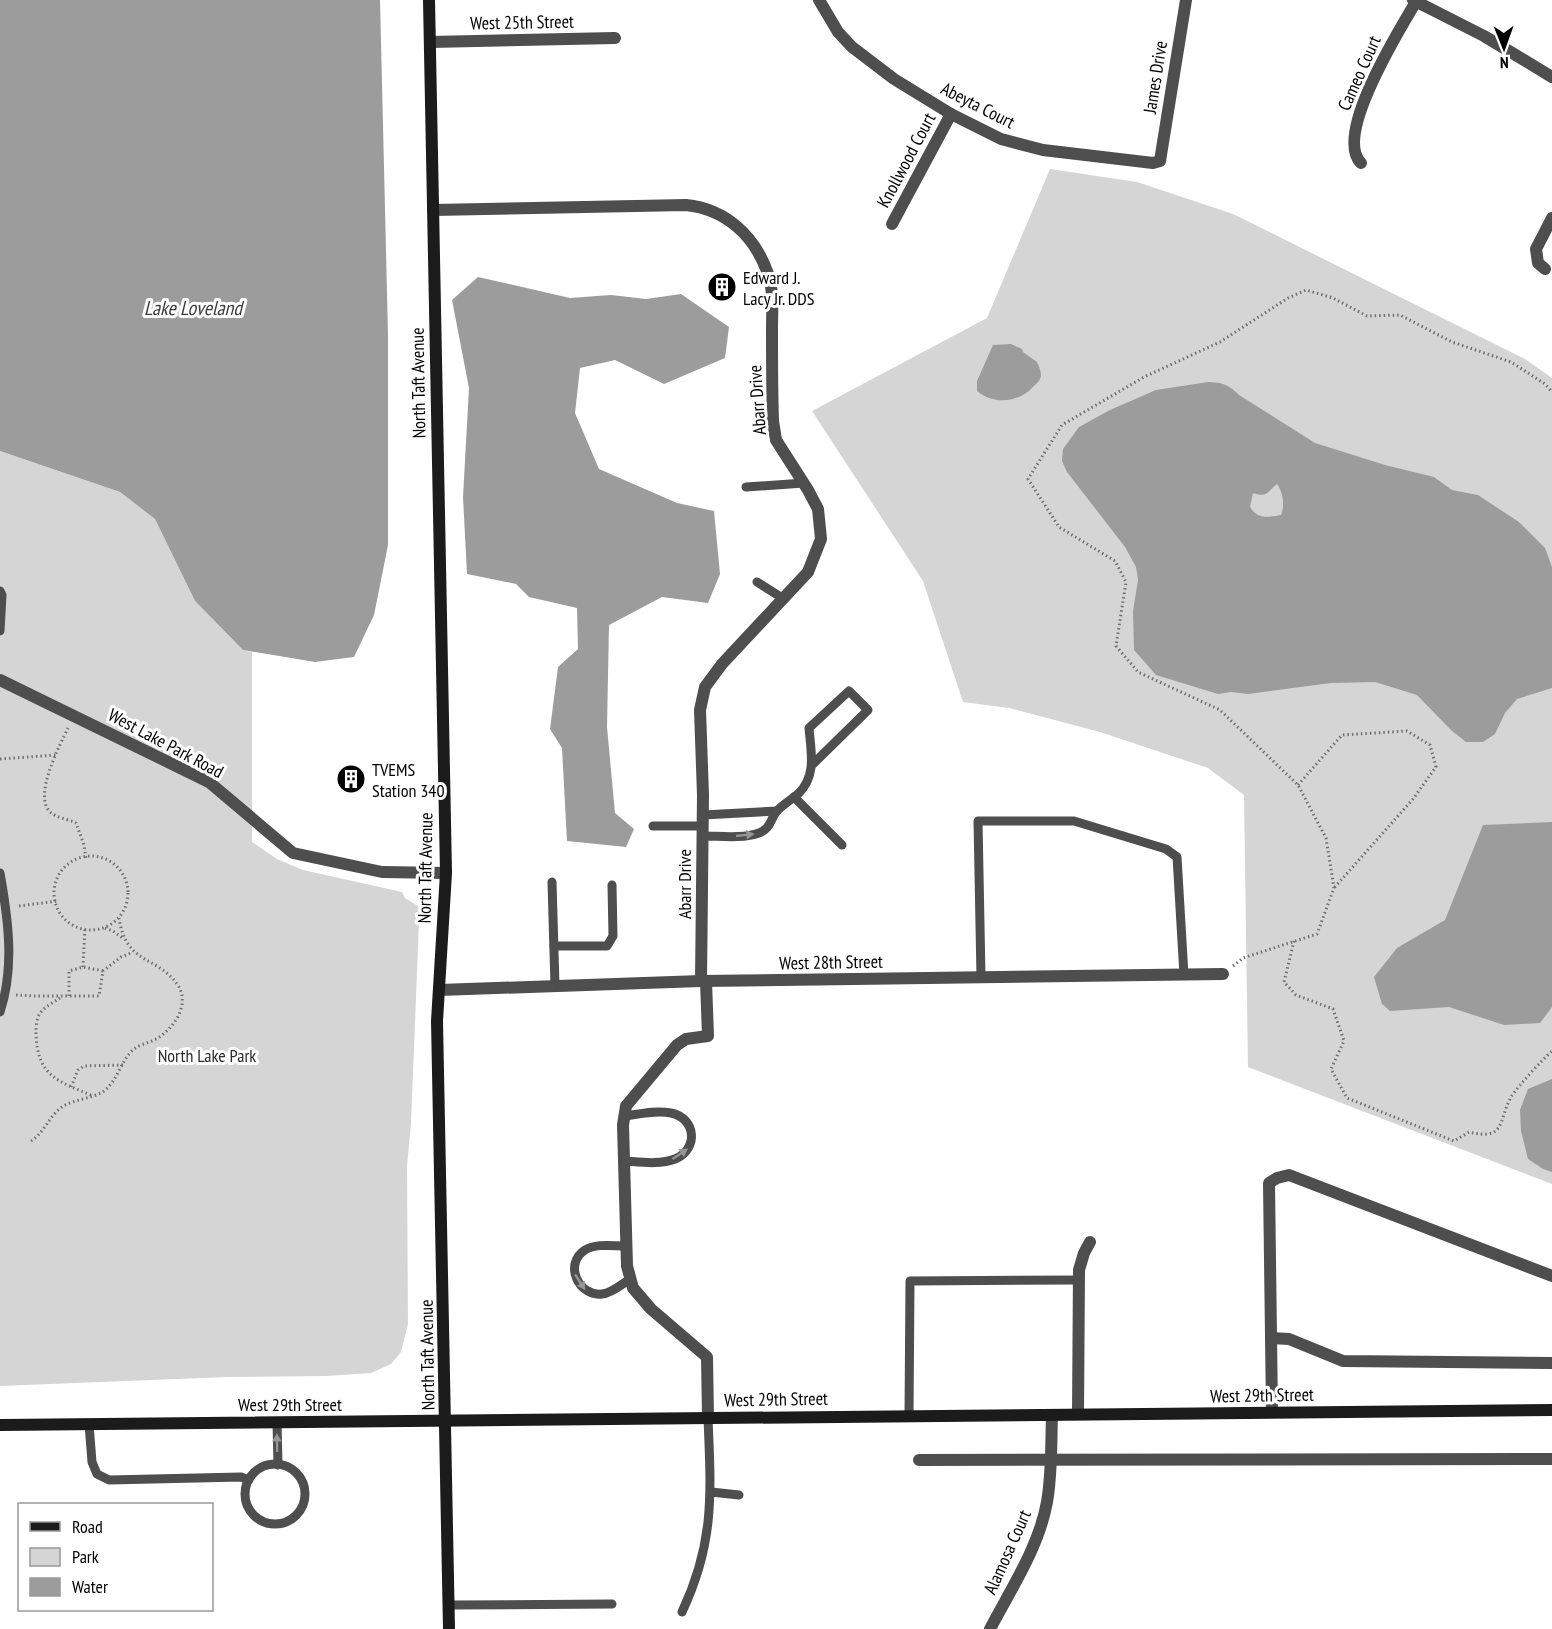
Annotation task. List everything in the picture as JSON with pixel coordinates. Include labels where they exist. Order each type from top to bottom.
[{"type":"main road","name":"North Taft Avenue","points":[[429,0],[446,873],[437,1021],[449,1629]]},
{"type":"main road","name":"West 29th Street","points":[[0,1425],[1552,1410]]},
{"type":"street","name":"Abeyta Court","points":[[819,0],[838,32],[852,47],[894,79],[951,114],[1001,139],[1043,150],[1153,163],[1160,160]]},
{"type":"street","name":"James Drive","points":[[1160,160],[1186,0]]},
{"type":"street","points":[[1415,0],[1484,36],[1552,77]]},
{"type":"street","name":"Cameo Court","points":[[1361,163],[1353,150],[1356,125],[1386,52],[1415,0]]},
{"type":"street","name":"West 25th Street","points":[[429,42],[615,38]]},
{"type":"street","name":"Knollwood Court","points":[[892,224],[951,114]]},
{"type":"street","name":"Abarr Drive","points":[[433,210],[686,205],[702,207],[738,226],[756,248],[768,275],[772,302],[773,421],[776,440],[818,509],[821,539],[808,572],[722,664],[705,687],[700,710],[704,981],[708,1036],[686,1039],[677,1045],[626,1106],[625,1116]]},
{"type":"street","points":[[1545,269],[1538,263],[1536,249],[1552,218]]},
{"type":"street","name":"West Lake Park Road","points":[[0,680],[208,782],[293,853],[382,872],[446,873]]},
{"type":"street","name":"West 28th Street","points":[[439,990],[704,981],[1223,974]]},
{"type":"street","points":[[625,1116],[626,1246],[630,1278],[633,1288],[651,1309],[707,1357],[708,1418]]},
{"type":"street","points":[[1272,1412],[1269,1183],[1277,1178],[1289,1175],[1552,1276]]},
{"type":"street","points":[[1078,1414],[1079,1280],[1082,1262],[1090,1242]]},
{"type":"street","points":[[1271,1338],[1289,1339],[1343,1361],[1552,1363]]},
{"type":"street","name":"Alamosa Court","points":[[990,1629],[1024,1564],[1047,1505],[1052,1415]]},
{"type":"street","points":[[919,1460],[1552,1459]]},
{"type":"lane","points":[[746,487],[804,483]]},
{"type":"lane","points":[[757,582],[784,600]]},
{"type":"lane","points":[[0,591],[2,595],[0,631]]},
{"type":"lane","points":[[702,826],[745,836],[759,833],[769,827],[777,811],[794,797],[809,779],[812,765],[809,728],[849,691],[868,710],[812,765]]},
{"type":"lane","points":[[794,797],[842,845]]},
{"type":"lane","points":[[653,826],[702,826],[777,811]]},
{"type":"lane","points":[[981,977],[978,821],[1074,821],[1166,849],[1177,857],[1184,975]]},
{"type":"lane","points":[[0,873],[6,908],[9,961],[0,1012]]},
{"type":"lane","points":[[552,882],[555,986]]},
{"type":"lane","points":[[554,946],[608,946],[613,936],[612,885]]},
{"type":"lane","points":[[624,1161],[649,1162],[674,1159],[683,1155],[692,1139],[688,1124],[681,1116],[669,1112],[625,1116]]},
{"type":"lane","points":[[626,1246],[601,1245],[584,1250],[577,1260],[574,1271],[583,1289],[593,1294],[605,1294],[630,1278]]},
{"type":"lane","points":[[909,1416],[910,1281],[1079,1280]]},
{"type":"lane","points":[[682,1612],[692,1590],[708,1532],[711,1491],[708,1418]]},
{"type":"lane","points":[[277,1422],[278,1465]]},
{"type":"lane","points":[[89,1424],[92,1462],[97,1474],[109,1480],[241,1477],[249,1480]]},
{"type":"lane","points":[[278,1465],[294,1471],[305,1493],[301,1509],[289,1521],[272,1524],[256,1518],[247,1504],[246,1488],[249,1480],[261,1468],[278,1465]]},
{"type":"lane","points":[[711,1491],[739,1496]]},
{"type":"lane","points":[[449,1605],[612,1604]]},
{"type":"path","points":[[1334,888],[1326,838],[1298,784],[1220,710],[1138,672],[1116,646],[1126,582],[1115,561],[1059,527],[1028,479],[1062,425],[1144,377],[1220,342],[1287,298],[1306,290],[1334,298],[1367,316],[1400,315],[1452,342],[1511,362],[1545,384],[1552,392]]},
{"type":"path","points":[[74,716],[49,769],[46,805],[50,812],[76,824],[86,857]]},
{"type":"path","points":[[1223,974],[1243,958],[1317,934],[1334,888],[1413,799],[1436,768],[1430,745],[1407,731],[1342,735],[1298,784]]},
{"type":"path","points":[[0,759],[56,755]]},
{"type":"path","points":[[97,856],[108,859],[125,875],[129,886],[126,909],[119,918],[105,928],[94,931],[74,926],[65,920],[56,901],[56,880],[61,872],[76,859],[86,857],[97,856]]},
{"type":"path","points":[[6,908],[56,901]]},
{"type":"path","points":[[119,918],[124,939]]},
{"type":"path","points":[[83,967],[85,928]]},
{"type":"path","points":[[31,1140],[40,1135],[54,1114],[63,1106],[104,1091],[114,1080],[129,1054],[138,1046],[157,1038],[179,1015],[182,1003],[181,991],[176,982],[134,952],[124,939],[105,928]]},
{"type":"path","points":[[1294,941],[1284,982],[1296,995],[1333,1009],[1344,1041],[1331,1069],[1347,1098],[1455,1141],[1469,1132],[1479,1135],[1491,1134],[1501,1127],[1512,1097],[1552,1051]]},
{"type":"path","points":[[4,993],[34,996],[99,996],[103,971],[121,957],[134,952]]},
{"type":"path","points":[[69,996],[69,971],[83,967],[103,971]]},
{"type":"path","points":[[61,996],[38,1017],[37,1052],[41,1063],[52,1076],[93,1096]]},
{"type":"path","points":[[71,1087],[78,1070],[84,1066],[123,1065]]},
{"type":"green space","points":[[1050,169],[1137,182],[1233,214],[1525,359],[1552,378],[1552,1184],[1248,1067],[1244,795],[1208,768],[1100,732],[1009,708],[963,702],[923,581],[812,411],[987,318]]},
{"type":"green space","name":"North Lake Park","points":[[0,451],[120,492],[155,519],[195,601],[243,650],[252,652],[252,842],[277,859],[303,870],[402,892],[405,898],[418,906],[411,1123],[407,1166],[408,1324],[401,1352],[391,1364],[371,1373],[0,1386]]},
{"type":"water","name":"Lake Loveland","points":[[0,0],[380,0],[388,334],[388,545],[374,615],[354,657],[315,662],[243,650],[195,601],[155,519],[120,492],[0,451]]},
{"type":"water","points":[[478,277],[570,298],[611,295],[646,299],[681,294],[729,327],[725,358],[664,384],[615,360],[580,368],[575,413],[599,469],[677,503],[714,511],[720,574],[708,603],[662,597],[609,625],[607,727],[615,813],[634,829],[626,847],[567,841],[562,748],[550,729],[558,667],[578,649],[577,608],[529,597],[516,584],[467,574],[463,497],[469,388],[452,300]]},
{"type":"water","points":[[1011,344],[1022,349],[1037,362],[1041,372],[1040,379],[1027,392],[1013,399],[998,400],[984,396],[977,391],[977,381],[993,345]]},
{"type":"water","points":[[1208,382],[1225,385],[1315,443],[1385,465],[1434,477],[1452,490],[1478,495],[1519,522],[1545,548],[1552,567],[1552,688],[1517,699],[1505,713],[1495,734],[1483,742],[1466,742],[1417,695],[1375,682],[1331,683],[1248,694],[1231,692],[1218,694],[1156,675],[1134,650],[1133,611],[1138,580],[1136,567],[1125,547],[1067,472],[1062,461],[1063,449],[1079,427],[1110,410],[1156,390]],"holes":[[[1277,484],[1283,503],[1281,515],[1264,517],[1256,514],[1250,507],[1253,493],[1265,494]]]},
{"type":"water","points":[[1552,822],[1552,1007],[1540,1023],[1504,1025],[1449,1007],[1390,1011],[1382,1004],[1374,977],[1397,948],[1445,920],[1483,825]]},
{"type":"water","points":[[1552,1079],[1552,1172],[1528,1159],[1521,1131],[1520,1110],[1528,1089]]},
{"type":"place","name":"Edward J. Lacy Jr. DDS","points":[[722,287]]},
{"type":"place","name":"TVEMS Station 340","points":[[351,779]]}]
